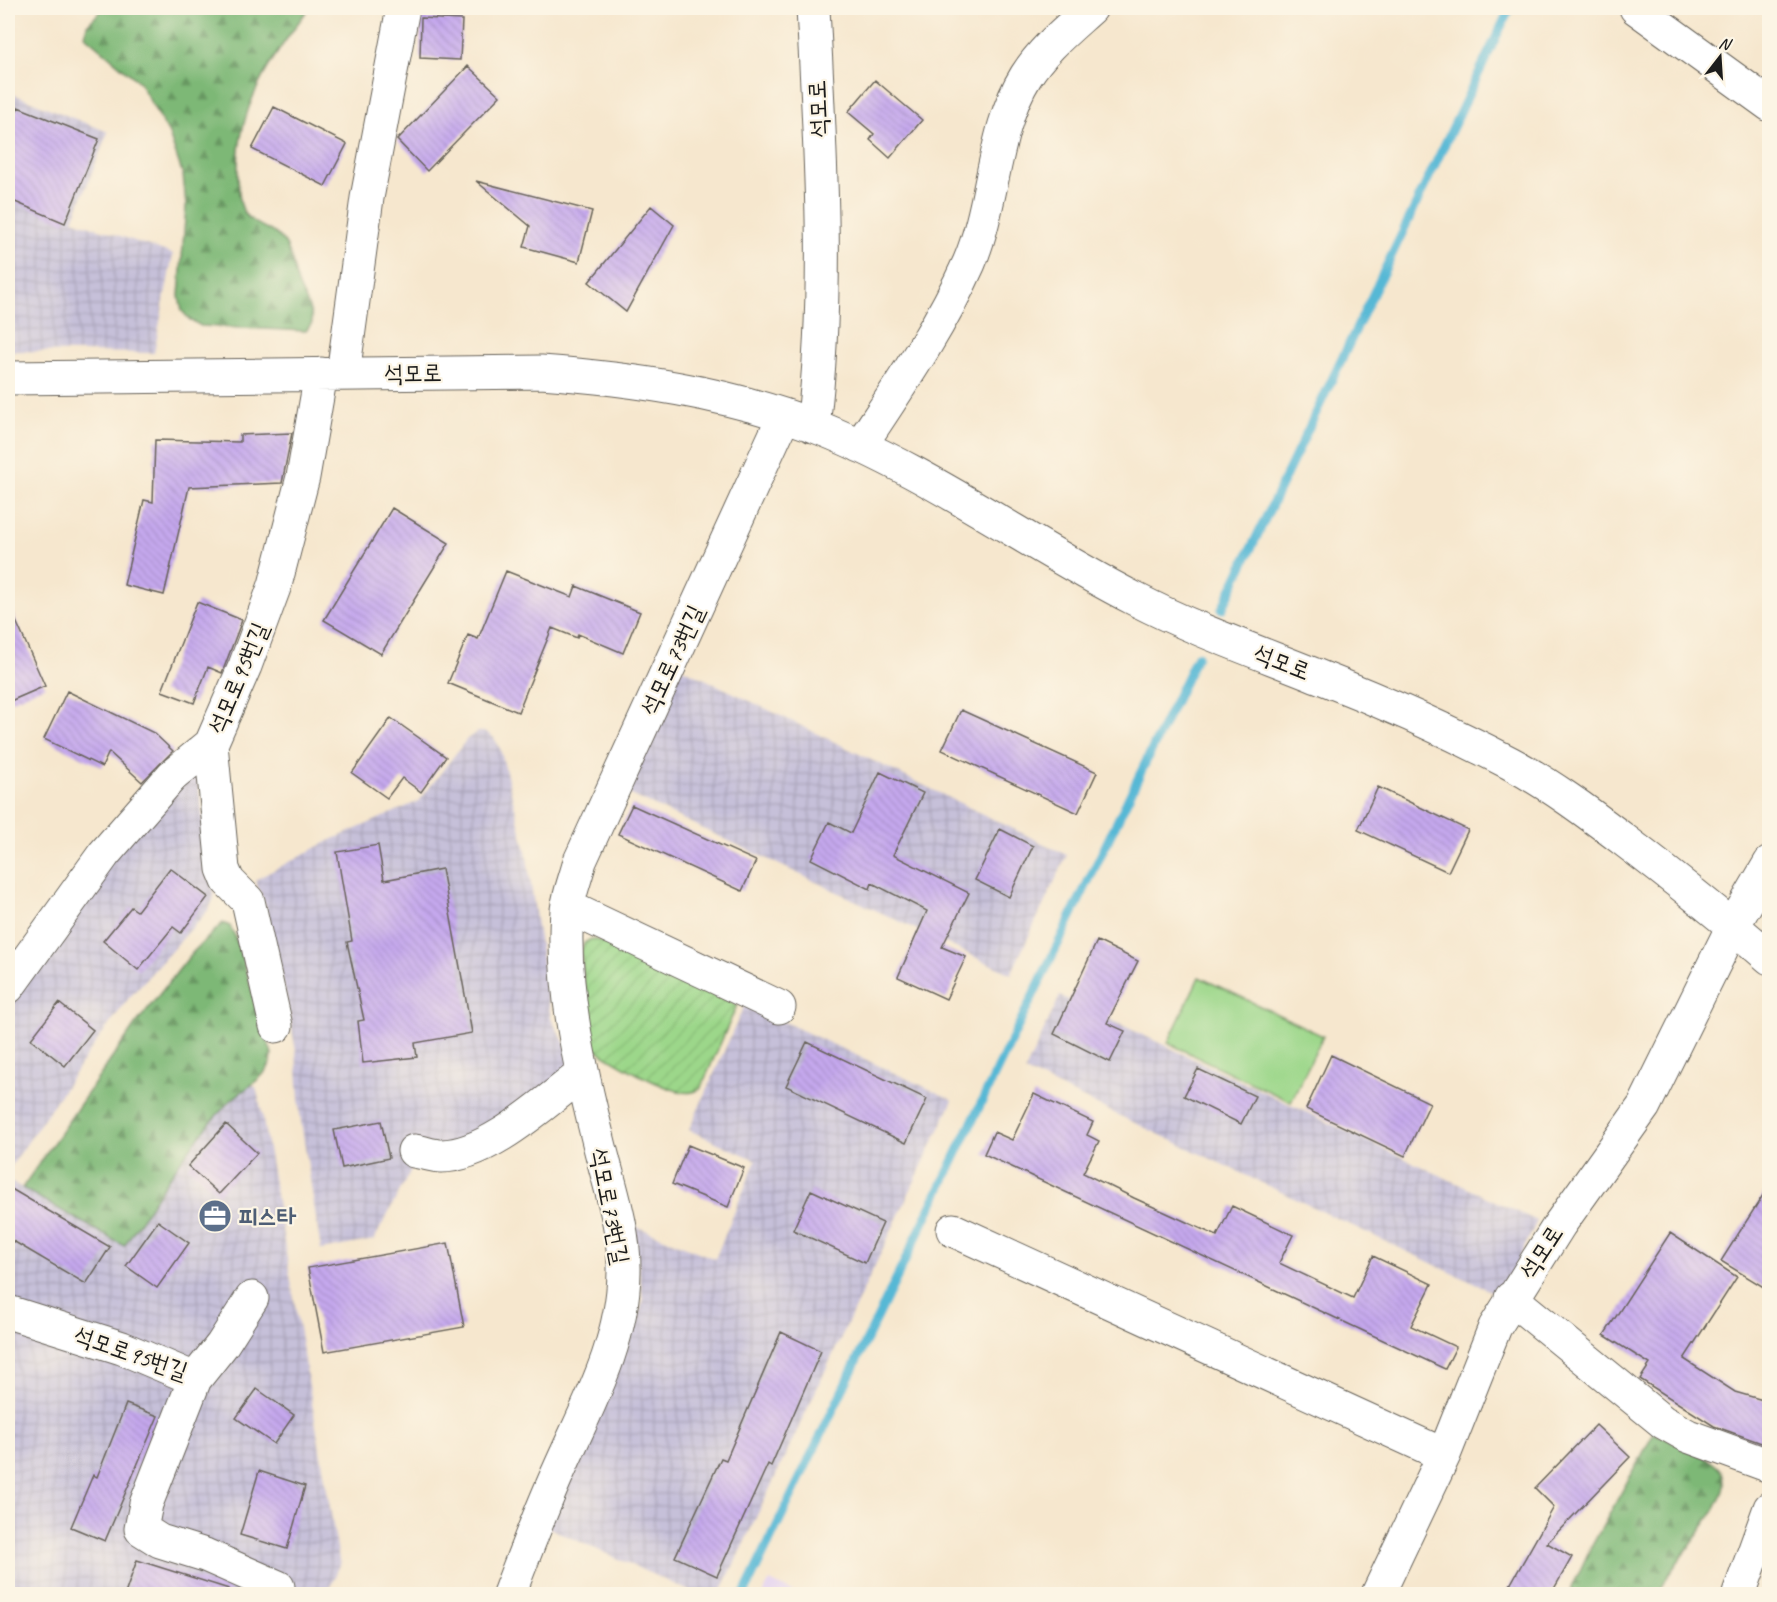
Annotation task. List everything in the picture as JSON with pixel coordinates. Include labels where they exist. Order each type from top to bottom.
[{"type":"street","name":"석모로95번길","points":[[8,987],[104,854],[172,776],[210,744],[245,666],[275,585],[332,374],[403,8]]},
{"type":"street","name":"석모로","points":[[798,421],[821,361],[820,158],[813,8]]},
{"type":"street","points":[[860,446],[942,318],[969,262],[988,206],[1007,120],[1025,77],[1045,51],[1091,8]]},
{"type":"street","points":[[1636,8],[1770,105]]},
{"type":"street","name":"석모로","points":[[8,378],[541,372],[599,376],[729,399],[798,421],[860,446],[1136,599],[1226,641],[1335,683],[1511,764],[1563,794],[1733,926],[1770,958]]},
{"type":"street","name":"석모로73번길","points":[[509,1594],[544,1503],[614,1344],[622,1302],[624,1270],[615,1206],[581,1075],[566,952],[568,907],[580,861],[798,421]]},
{"type":"street","points":[[210,744],[223,869],[228,881],[243,893],[248,902],[276,1026]]},
{"type":"street","name":"석모로","points":[[1378,1594],[1443,1455],[1495,1327],[1511,1298],[1644,1106],[1733,926],[1770,863]]},
{"type":"street","points":[[568,907],[779,1007]]},
{"type":"street","points":[[414,1150],[441,1156],[472,1151],[516,1124],[581,1075]]},
{"type":"street","points":[[953,1230],[1443,1455]]},
{"type":"street","name":"석모로95번길","points":[[8,1312],[122,1348],[195,1379],[222,1345],[252,1298]]},
{"type":"street","points":[[1511,1298],[1663,1422],[1709,1444],[1770,1466]]},
{"type":"street","points":[[195,1379],[146,1504],[141,1529],[160,1541],[205,1555],[278,1587]]},
{"type":"street","points":[[1739,1594],[1770,1508]]},
{"type":"shaded area","points":[[8,92],[108,132],[73,220],[173,254],[154,353],[8,351]]},
{"type":"shaded area","points":[[680,667],[1067,855],[1011,974],[625,792]]},
{"type":"shaded area","points":[[477,732],[486,732],[494,738],[500,748],[526,851],[551,1019],[572,1056],[579,1095],[413,1166],[374,1240],[321,1250],[300,1115],[296,1051],[265,905],[255,880],[329,841],[419,801],[467,739]]},
{"type":"shaded area","points":[[193,747],[214,898],[209,909],[129,998],[91,1049],[8,1171],[8,965]]},
{"type":"shaded area","points":[[1060,996],[1537,1221],[1501,1296],[1025,1071]]},
{"type":"shaded area","points":[[745,1004],[953,1100],[720,1594],[696,1594],[547,1527],[638,1320],[643,1300],[633,1225],[715,1259],[756,1160],[689,1130]]},
{"type":"shaded area","points":[[250,1084],[256,1087],[261,1108],[340,1565],[327,1594],[8,1594],[8,1180],[124,1246],[182,1159],[214,1117]]},
{"type":"shaded area","points":[[770,1581],[797,1594],[763,1594]]},
{"type":"green space","points":[[104,8],[309,8],[269,66],[249,106],[239,151],[238,176],[244,212],[251,220],[280,238],[289,251],[297,281],[312,317],[312,323],[306,331],[201,326],[190,320],[182,311],[179,296],[186,206],[183,175],[169,134],[139,82],[85,36],[87,25]]},
{"type":"green space","points":[[223,923],[230,926],[235,936],[272,1054],[271,1062],[262,1076],[228,1103],[213,1119],[173,1172],[124,1246],[22,1188],[135,1025],[193,952]]},
{"type":"green space","points":[[591,939],[604,942],[737,1005],[701,1088],[693,1092],[683,1092],[655,1082],[623,1066],[590,1044],[581,952],[584,943]]},
{"type":"green space","points":[[1199,977],[1323,1036],[1291,1102],[1168,1043]]},
{"type":"green space","points":[[1654,1433],[1702,1456],[1718,1467],[1722,1473],[1724,1485],[1720,1500],[1665,1581],[1660,1594],[1569,1594],[1589,1551]]},
{"type":"building","points":[[421,18],[462,20],[460,60],[420,58]]},
{"type":"building","points":[[468,66],[500,96],[427,171],[397,140]]},
{"type":"building","points":[[875,80],[922,120],[890,158],[870,140],[874,134],[848,112]]},
{"type":"building","points":[[18,107],[99,139],[65,223],[8,199],[8,134]]},
{"type":"building","points":[[274,107],[347,144],[325,186],[252,149]]},
{"type":"building","points":[[476,181],[592,211],[579,262],[524,247],[530,226]]},
{"type":"building","points":[[651,206],[674,225],[626,312],[589,282]]},
{"type":"building","points":[[292,433],[282,483],[189,487],[164,595],[124,585],[144,500],[153,502],[155,440],[240,442],[240,435]]},
{"type":"building","points":[[392,508],[449,543],[381,654],[324,620]]},
{"type":"building","points":[[506,571],[572,597],[576,586],[640,612],[623,653],[578,634],[577,638],[552,628],[518,712],[448,683],[468,635],[478,639]]},
{"type":"building","points":[[197,602],[242,620],[222,673],[208,667],[194,703],[162,691]]},
{"type":"building","points":[[8,603],[45,686],[8,702]]},
{"type":"building","points":[[67,691],[154,733],[173,751],[142,782],[109,752],[102,767],[44,739]]},
{"type":"building","points":[[961,710],[1097,772],[1078,813],[942,750]]},
{"type":"building","points":[[391,718],[446,757],[421,792],[402,778],[387,798],[352,773]]},
{"type":"building","points":[[880,772],[923,793],[893,855],[969,893],[942,947],[966,957],[946,999],[898,977],[927,911],[872,883],[870,889],[811,859],[829,822],[851,833]]},
{"type":"building","points":[[1378,787],[1468,830],[1448,872],[1358,830]]},
{"type":"building","points":[[632,805],[756,861],[742,891],[618,834]]},
{"type":"building","points":[[1000,829],[1033,846],[1009,897],[975,880]]},
{"type":"building","points":[[378,845],[384,880],[442,869],[472,1033],[415,1043],[417,1057],[363,1063],[358,1021],[364,1020],[347,942],[352,941],[337,852]]},
{"type":"building","points":[[170,868],[208,897],[181,933],[173,927],[138,970],[103,941],[131,907],[137,911]]},
{"type":"building","points":[[1097,941],[1138,961],[1107,1023],[1125,1031],[1110,1062],[1054,1034]]},
{"type":"building","points":[[59,1003],[93,1030],[65,1066],[31,1039]]},
{"type":"building","points":[[807,1042],[927,1099],[906,1143],[786,1086]]},
{"type":"building","points":[[1331,1055],[1430,1103],[1405,1156],[1306,1109]]},
{"type":"building","points":[[1198,1069],[1255,1096],[1241,1124],[1184,1096]]},
{"type":"building","points":[[1034,1094],[1093,1122],[1087,1135],[1099,1141],[1083,1173],[1134,1198],[1217,1236],[1232,1206],[1293,1235],[1279,1263],[1353,1298],[1373,1256],[1432,1284],[1411,1326],[1456,1347],[1445,1369],[984,1154],[994,1132],[1012,1140]]},
{"type":"building","points":[[381,1121],[389,1158],[342,1168],[334,1130]]},
{"type":"building","points":[[226,1124],[257,1153],[219,1194],[188,1166]]},
{"type":"building","points":[[688,1145],[744,1168],[728,1207],[672,1184]]},
{"type":"building","points":[[1770,1184],[1770,1291],[1721,1261]]},
{"type":"building","points":[[8,1187],[110,1247],[86,1284],[8,1238]]},
{"type":"building","points":[[811,1190],[883,1223],[865,1263],[793,1230]]},
{"type":"building","points":[[158,1221],[189,1243],[157,1288],[126,1266]]},
{"type":"building","points":[[1670,1233],[1737,1277],[1684,1359],[1735,1392],[1770,1402],[1770,1446],[1714,1426],[1640,1379],[1650,1364],[1604,1335]]},
{"type":"building","points":[[448,1243],[464,1327],[324,1352],[308,1268]]},
{"type":"building","points":[[781,1332],[821,1351],[771,1466],[768,1464],[717,1576],[675,1557],[721,1458],[726,1460]]},
{"type":"building","points":[[257,1389],[294,1415],[274,1444],[236,1418]]},
{"type":"building","points":[[126,1404],[158,1416],[105,1541],[71,1527],[93,1475],[97,1477]]},
{"type":"building","points":[[1596,1425],[1630,1457],[1547,1543],[1572,1557],[1551,1594],[1505,1594],[1554,1507],[1535,1488]]},
{"type":"building","points":[[259,1471],[305,1486],[287,1549],[240,1535]]},
{"type":"building","points":[[137,1560],[229,1589],[228,1594],[125,1594]]},
{"type":"waterway","points":[[1222,609],[1510,8]]},
{"type":"waterway","points":[[744,1594],[1197,656]]},
{"type":"place","name":"피스타","points":[[215,1216]]}]
